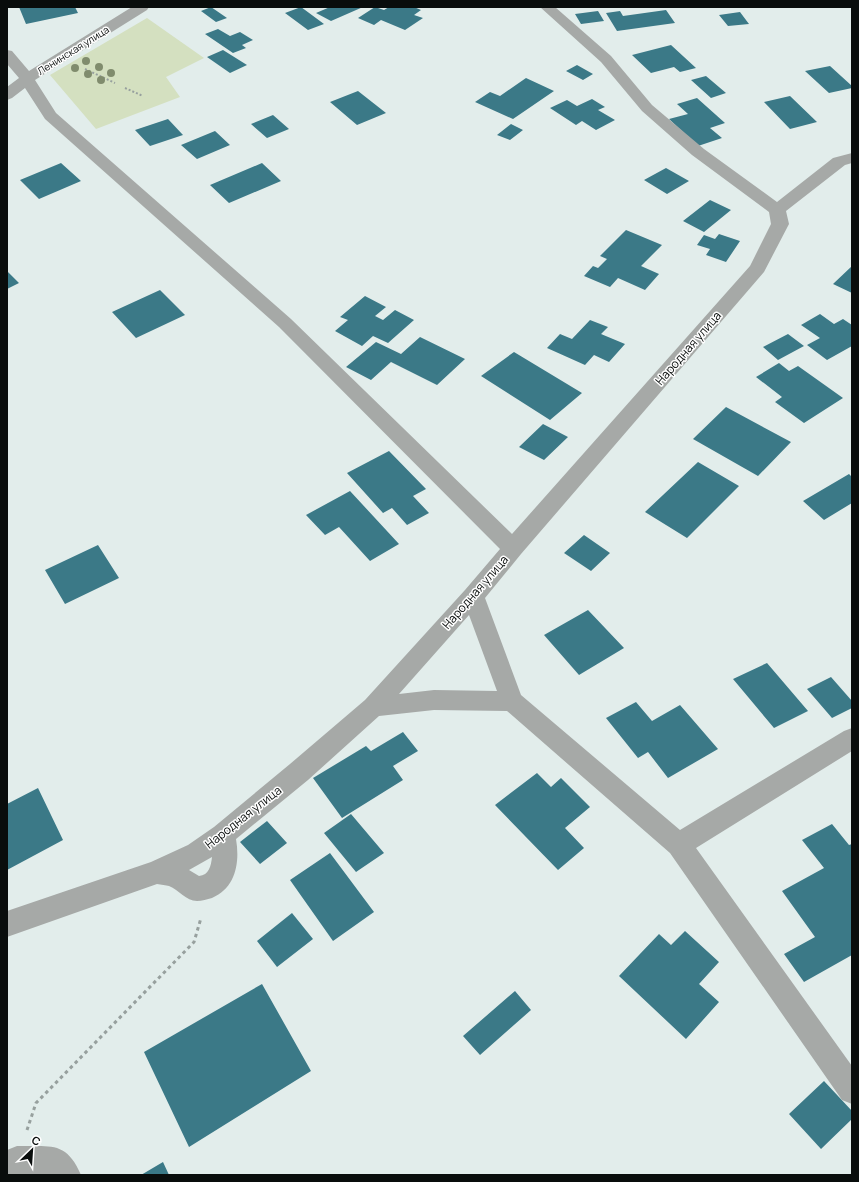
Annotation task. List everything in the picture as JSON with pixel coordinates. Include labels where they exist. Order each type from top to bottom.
[{"type":"street","name":"Ленинская улица","points":[[7,95],[27,79],[142,7]]},
{"type":"street","points":[[547,7],[606,59],[646,108],[698,152],[777,210],[839,162],[852,158]]},
{"type":"street","points":[[7,54],[27,79],[50,116],[285,323],[513,548]]},
{"type":"street","name":"Народная улица","points":[[7,924],[157,872],[197,853],[223,835],[299,772],[373,707],[473,596],[513,548],[758,268],[780,224],[777,210]]},
{"type":"street","points":[[473,596],[512,701],[679,845],[852,1090]]},
{"type":"street","points":[[373,707],[434,700],[512,701]]},
{"type":"street","points":[[679,845],[852,738]]},
{"type":"street","points":[[157,872],[175,875],[196,889],[211,886],[222,872],[226,851],[223,835]]},
{"type":"street","points":[[12,1163],[56,1162],[66,1175]]},
{"type":"path","points":[[61,57],[115,83]]},
{"type":"path","points":[[125,88],[143,96]]},
{"type":"path","points":[[12,1163],[36,1103],[194,942],[211,886]]},
{"type":"green space","points":[[147,18],[204,58],[166,77],[180,97],[96,129],[50,75]]},
{"type":"building","points":[[19,7],[75,7],[78,13],[26,24]]},
{"type":"building","points":[[211,7],[227,18],[216,22],[201,11]]},
{"type":"building","points":[[301,7],[324,24],[308,30],[285,13]]},
{"type":"building","points":[[330,7],[363,7],[331,21],[316,13]]},
{"type":"building","points":[[375,7],[384,10],[389,7],[414,7],[421,10],[414,15],[423,18],[405,30],[381,20],[374,25],[358,18]]},
{"type":"building","points":[[666,10],[675,23],[617,31],[606,13],[620,11],[623,16]]},
{"type":"building","points":[[598,11],[604,21],[581,24],[575,14]]},
{"type":"building","points":[[740,12],[749,24],[728,26],[719,15]]},
{"type":"building","points":[[218,29],[230,36],[240,32],[253,40],[242,45],[246,48],[233,53],[205,34]]},
{"type":"building","points":[[671,45],[696,68],[680,72],[674,67],[651,73],[632,55]]},
{"type":"building","points":[[223,50],[247,65],[230,73],[207,57]]},
{"type":"building","points":[[577,65],[593,74],[583,80],[566,71]]},
{"type":"building","points":[[830,66],[852,86],[852,88],[829,93],[805,71]]},
{"type":"building","points":[[706,76],[726,93],[711,98],[691,80]]},
{"type":"building","points":[[526,78],[554,91],[513,119],[475,102],[490,92],[500,96]]},
{"type":"building","points":[[358,91],[386,113],[357,125],[330,102]]},
{"type":"building","points":[[790,96],[817,122],[790,129],[764,102]]},
{"type":"building","points":[[697,98],[725,123],[710,128],[722,138],[698,146],[669,119],[688,114],[677,104]]},
{"type":"building","points":[[592,99],[605,107],[598,110],[615,120],[596,130],[582,121],[576,125],[550,108],[567,100],[577,106]]},
{"type":"building","points":[[273,115],[289,129],[267,138],[251,124]]},
{"type":"building","points":[[168,119],[183,135],[150,146],[135,130]]},
{"type":"building","points":[[511,124],[523,130],[510,140],[497,135]]},
{"type":"building","points":[[215,131],[230,145],[197,159],[181,145]]},
{"type":"building","points":[[61,163],[81,181],[39,199],[20,180]]},
{"type":"building","points":[[262,163],[281,181],[229,203],[210,185]]},
{"type":"building","points":[[666,168],[689,181],[667,194],[644,180]]},
{"type":"building","points":[[710,200],[731,210],[704,232],[683,221]]},
{"type":"building","points":[[626,230],[662,245],[641,266],[659,274],[645,290],[618,278],[610,287],[584,276],[593,266],[598,268],[607,259],[600,256]]},
{"type":"building","points":[[719,234],[740,241],[726,262],[706,255],[710,249],[697,245],[704,235],[715,239]]},
{"type":"building","points":[[852,266],[852,293],[833,284]]},
{"type":"building","points":[[7,271],[19,283],[7,289]]},
{"type":"building","points":[[160,290],[185,315],[136,338],[112,312]]},
{"type":"building","points":[[365,296],[386,307],[375,316],[383,320],[395,310],[414,320],[388,343],[373,336],[362,346],[335,331],[348,320],[340,317]]},
{"type":"building","points":[[820,314],[834,324],[843,319],[852,325],[852,346],[827,360],[807,345],[820,338],[801,325]]},
{"type":"building","points":[[590,320],[608,327],[601,334],[625,344],[609,362],[594,355],[585,365],[547,348],[560,334],[572,339]]},
{"type":"building","points":[[788,334],[804,346],[778,360],[763,347]]},
{"type":"building","points":[[420,337],[465,359],[437,385],[391,362],[371,380],[346,367],[376,342],[401,354]]},
{"type":"building","points":[[514,352],[582,393],[550,420],[481,376]]},
{"type":"building","points":[[779,363],[789,371],[798,366],[843,398],[804,423],[775,402],[782,397],[756,377]]},
{"type":"building","points":[[726,407],[791,442],[758,476],[693,439]]},
{"type":"building","points":[[543,424],[568,437],[544,460],[519,447]]},
{"type":"building","points":[[389,451],[426,489],[413,496],[429,513],[407,525],[392,508],[383,513],[347,473]]},
{"type":"building","points":[[698,462],[739,486],[687,538],[645,512]]},
{"type":"building","points":[[849,474],[852,477],[852,503],[824,520],[803,501]]},
{"type":"building","points":[[350,491],[399,544],[370,561],[339,527],[325,535],[306,515]]},
{"type":"building","points":[[584,535],[610,553],[591,571],[564,553]]},
{"type":"building","points":[[98,545],[119,578],[65,604],[45,570]]},
{"type":"building","points":[[588,610],[624,648],[579,675],[544,635]]},
{"type":"building","points":[[767,663],[808,711],[774,728],[733,679]]},
{"type":"building","points":[[831,677],[852,701],[852,708],[832,718],[807,689]]},
{"type":"building","points":[[636,702],[652,721],[680,705],[718,749],[668,778],[648,752],[638,758],[606,718]]},
{"type":"building","points":[[403,732],[418,751],[393,766],[403,780],[342,818],[313,778],[366,746],[371,751]]},
{"type":"building","points":[[537,773],[551,787],[561,778],[590,807],[565,828],[584,848],[558,870],[495,805]]},
{"type":"building","points":[[38,788],[63,840],[7,870],[7,804]]},
{"type":"building","points":[[351,814],[384,853],[356,872],[324,833]]},
{"type":"building","points":[[267,821],[287,843],[260,864],[240,842]]},
{"type":"building","points":[[832,824],[849,845],[852,844],[852,955],[804,982],[784,954],[815,937],[782,891],[824,868],[802,840]]},
{"type":"building","points":[[330,853],[374,912],[333,941],[290,880]]},
{"type":"building","points":[[292,913],[313,939],[277,967],[257,941]]},
{"type":"building","points":[[685,931],[719,962],[699,984],[719,1002],[686,1039],[619,976],[659,934],[671,945]]},
{"type":"building","points":[[262,984],[311,1071],[189,1147],[144,1052]]},
{"type":"building","points":[[515,991],[531,1010],[480,1055],[463,1036]]},
{"type":"building","points":[[824,1081],[852,1111],[852,1119],[821,1149],[789,1114]]},
{"type":"building","points":[[163,1162],[169,1175],[141,1175]]}]
